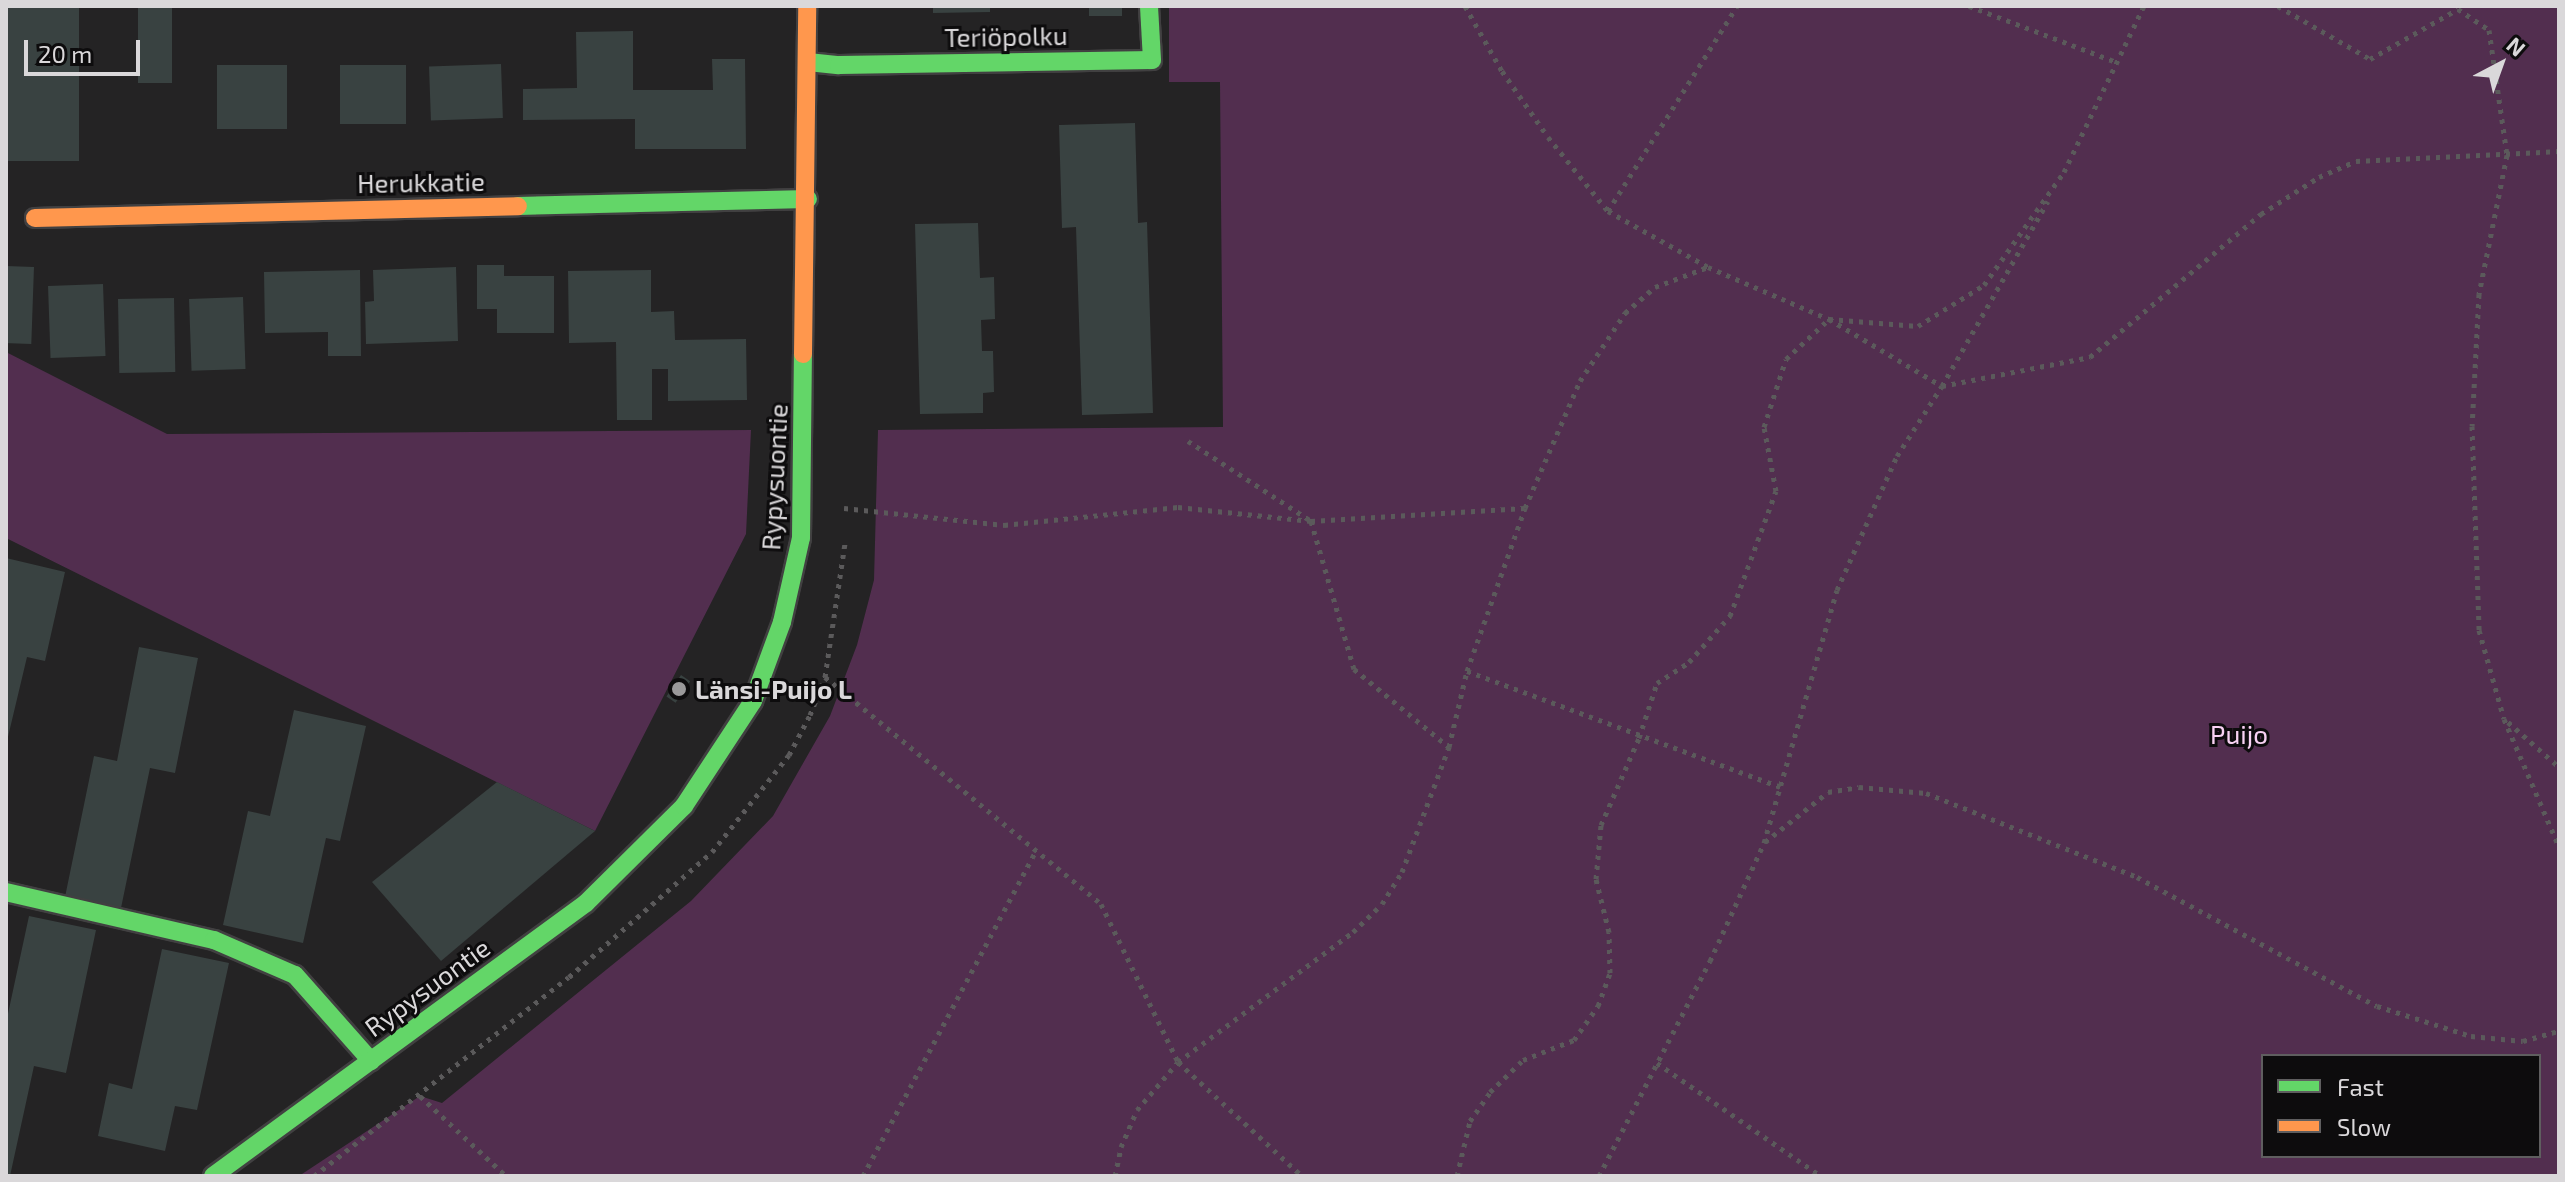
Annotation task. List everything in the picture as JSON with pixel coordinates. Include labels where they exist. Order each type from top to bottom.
[{"type":"street","name":"Rypysuontie","points":[[213,1176],[586,903],[684,806],[753,701],[782,622],[801,538],[808,199],[807,6]]},
{"type":"street","name":"Teriöpolku","points":[[808,62],[839,65],[1152,60],[1149,6]]},
{"type":"street","name":"Herukkatie","points":[[35,218],[808,199]]},
{"type":"street","name":"Rypysuontie","points":[[6,892],[214,940],[295,975],[371,1061]]},
{"type":"path","points":[[1465,6],[1502,71],[1538,123],[1608,211],[1708,267],[1829,319],[1942,386],[2090,357],[2261,214],[2319,177],[2356,161],[2559,151]]},
{"type":"path","points":[[1608,211],[1737,6]]},
{"type":"path","points":[[1969,6],[2119,63]]},
{"type":"path","points":[[1599,1176],[1764,843],[1837,590],[1897,456],[1942,386],[2064,172],[2144,6]]},
{"type":"path","points":[[2278,6],[2370,59],[2458,9],[2489,30],[2507,155],[2479,294],[2472,426],[2479,630],[2504,719],[2559,847]]},
{"type":"path","points":[[1457,1176],[1470,1121],[1490,1092],[1523,1060],[1574,1040],[1598,1006],[1610,973],[1609,932],[1596,879],[1601,825],[1639,738],[1657,683],[1689,662],[1730,616],[1776,491],[1764,427],[1786,359],[1829,319],[1918,326],[1984,285],[2064,172]]},
{"type":"path","points":[[1115,1176],[1121,1147],[1137,1110],[1178,1062],[1315,962],[1382,904],[1402,872],[1449,747],[1467,671],[1525,508],[1580,381],[1625,313],[1655,287],[1708,267]]},
{"type":"path","points":[[1188,441],[1311,521],[1354,669],[1449,747]]},
{"type":"path","points":[[843,492],[844,521]]},
{"type":"path","points":[[844,508],[1004,525],[1178,507],[1311,521],[1525,508]]},
{"type":"path","points":[[314,1176],[569,977],[712,852],[789,755],[825,677],[840,589],[844,535]]},
{"type":"path","points":[[1467,671],[1639,738],[1780,787]]},
{"type":"path","points":[[825,677],[1101,904],[1178,1062],[1302,1176]]},
{"type":"path","points":[[2504,719],[2559,767]]},
{"type":"path","points":[[1764,843],[1828,792],[1859,787],[1926,793],[2137,877],[2377,1006],[2471,1036],[2523,1041],[2559,1031]]},
{"type":"path","points":[[863,1176],[1036,850]]},
{"type":"path","points":[[1657,1063],[1821,1176]]},
{"type":"path","points":[[420,1096],[506,1176]]},
{"type":"green space","name":"Puijo","points":[[1169,6],[2559,6],[2559,1176],[299,1176],[420,1096],[442,1103],[691,901],[773,816],[830,716],[857,645],[874,580],[878,430],[1223,427],[1220,82],[1169,82]]},
{"type":"green space","points":[[6,352],[167,434],[751,430],[746,534],[595,831],[6,538]]},
{"type":"building","points":[[6,6],[79,6],[79,161],[6,161]]},
{"type":"building","points":[[138,6],[172,6],[172,83],[138,83]]},
{"type":"building","points":[[933,6],[990,6],[990,12],[933,13]]},
{"type":"building","points":[[1089,6],[1122,6],[1122,16],[1089,16]]},
{"type":"building","points":[[633,31],[633,90],[713,90],[712,59],[745,59],[746,149],[635,149],[635,119],[523,120],[523,89],[577,88],[576,32]]},
{"type":"building","points":[[501,64],[503,118],[431,120],[429,67]]},
{"type":"building","points":[[217,65],[287,65],[287,129],[217,129]]},
{"type":"building","points":[[340,65],[406,65],[406,124],[340,124]]},
{"type":"building","points":[[1135,123],[1138,223],[1147,222],[1153,413],[1082,415],[1076,227],[1062,228],[1059,125]]},
{"type":"building","points":[[978,223],[980,278],[994,277],[995,319],[981,320],[982,351],[993,351],[994,392],[983,393],[983,413],[920,414],[915,224]]},
{"type":"building","points":[[477,265],[504,265],[504,276],[554,276],[554,333],[497,333],[497,309],[477,309]]},
{"type":"building","points":[[6,266],[34,267],[31,344],[6,343]]},
{"type":"building","points":[[456,267],[458,341],[366,344],[365,302],[374,301],[373,270]]},
{"type":"building","points":[[360,270],[361,356],[328,356],[328,332],[265,333],[264,272]]},
{"type":"building","points":[[651,270],[651,312],[674,311],[675,340],[746,339],[747,400],[668,401],[668,369],[652,369],[652,420],[617,420],[616,342],[569,343],[568,271]]},
{"type":"building","points":[[103,284],[106,356],[51,358],[48,286]]},
{"type":"building","points":[[243,297],[246,369],[192,371],[189,299]]},
{"type":"building","points":[[174,298],[175,372],[119,373],[118,299]]},
{"type":"building","points":[[6,558],[65,572],[45,661],[27,657],[7,741]]},
{"type":"building","points":[[139,647],[198,658],[175,773],[150,768],[121,908],[65,897],[94,756],[117,761]]},
{"type":"building","name":"Länsi-Puijo L","points":[[681,675],[690,681],[676,703],[666,697]]},
{"type":"building","points":[[294,710],[366,726],[340,841],[326,838],[303,943],[223,925],[248,811],[270,816]]},
{"type":"building","points":[[497,782],[595,831],[441,961],[372,882]]},
{"type":"building","points":[[29,916],[96,930],[66,1073],[34,1066],[10,1176],[6,1176],[6,1023]]},
{"type":"building","points":[[162,949],[229,963],[197,1110],[175,1106],[165,1151],[98,1136],[109,1083],[132,1089]]},
{"type":"traffic: fast","points":[[808,62],[839,65],[1152,60],[1149,6]]},
{"type":"traffic: fast","points":[[518,206],[808,199]]},
{"type":"traffic: fast","points":[[213,1176],[586,903],[684,806],[753,701],[782,622],[801,538],[803,354]]},
{"type":"traffic: fast","points":[[6,892],[214,940],[295,975],[371,1061]]},
{"type":"traffic: slow","points":[[803,354],[807,6]]},
{"type":"traffic: slow","points":[[35,218],[518,206]]},
{"type":"place","name":"Länsi-Puijo L","points":[[679,689]]}]
